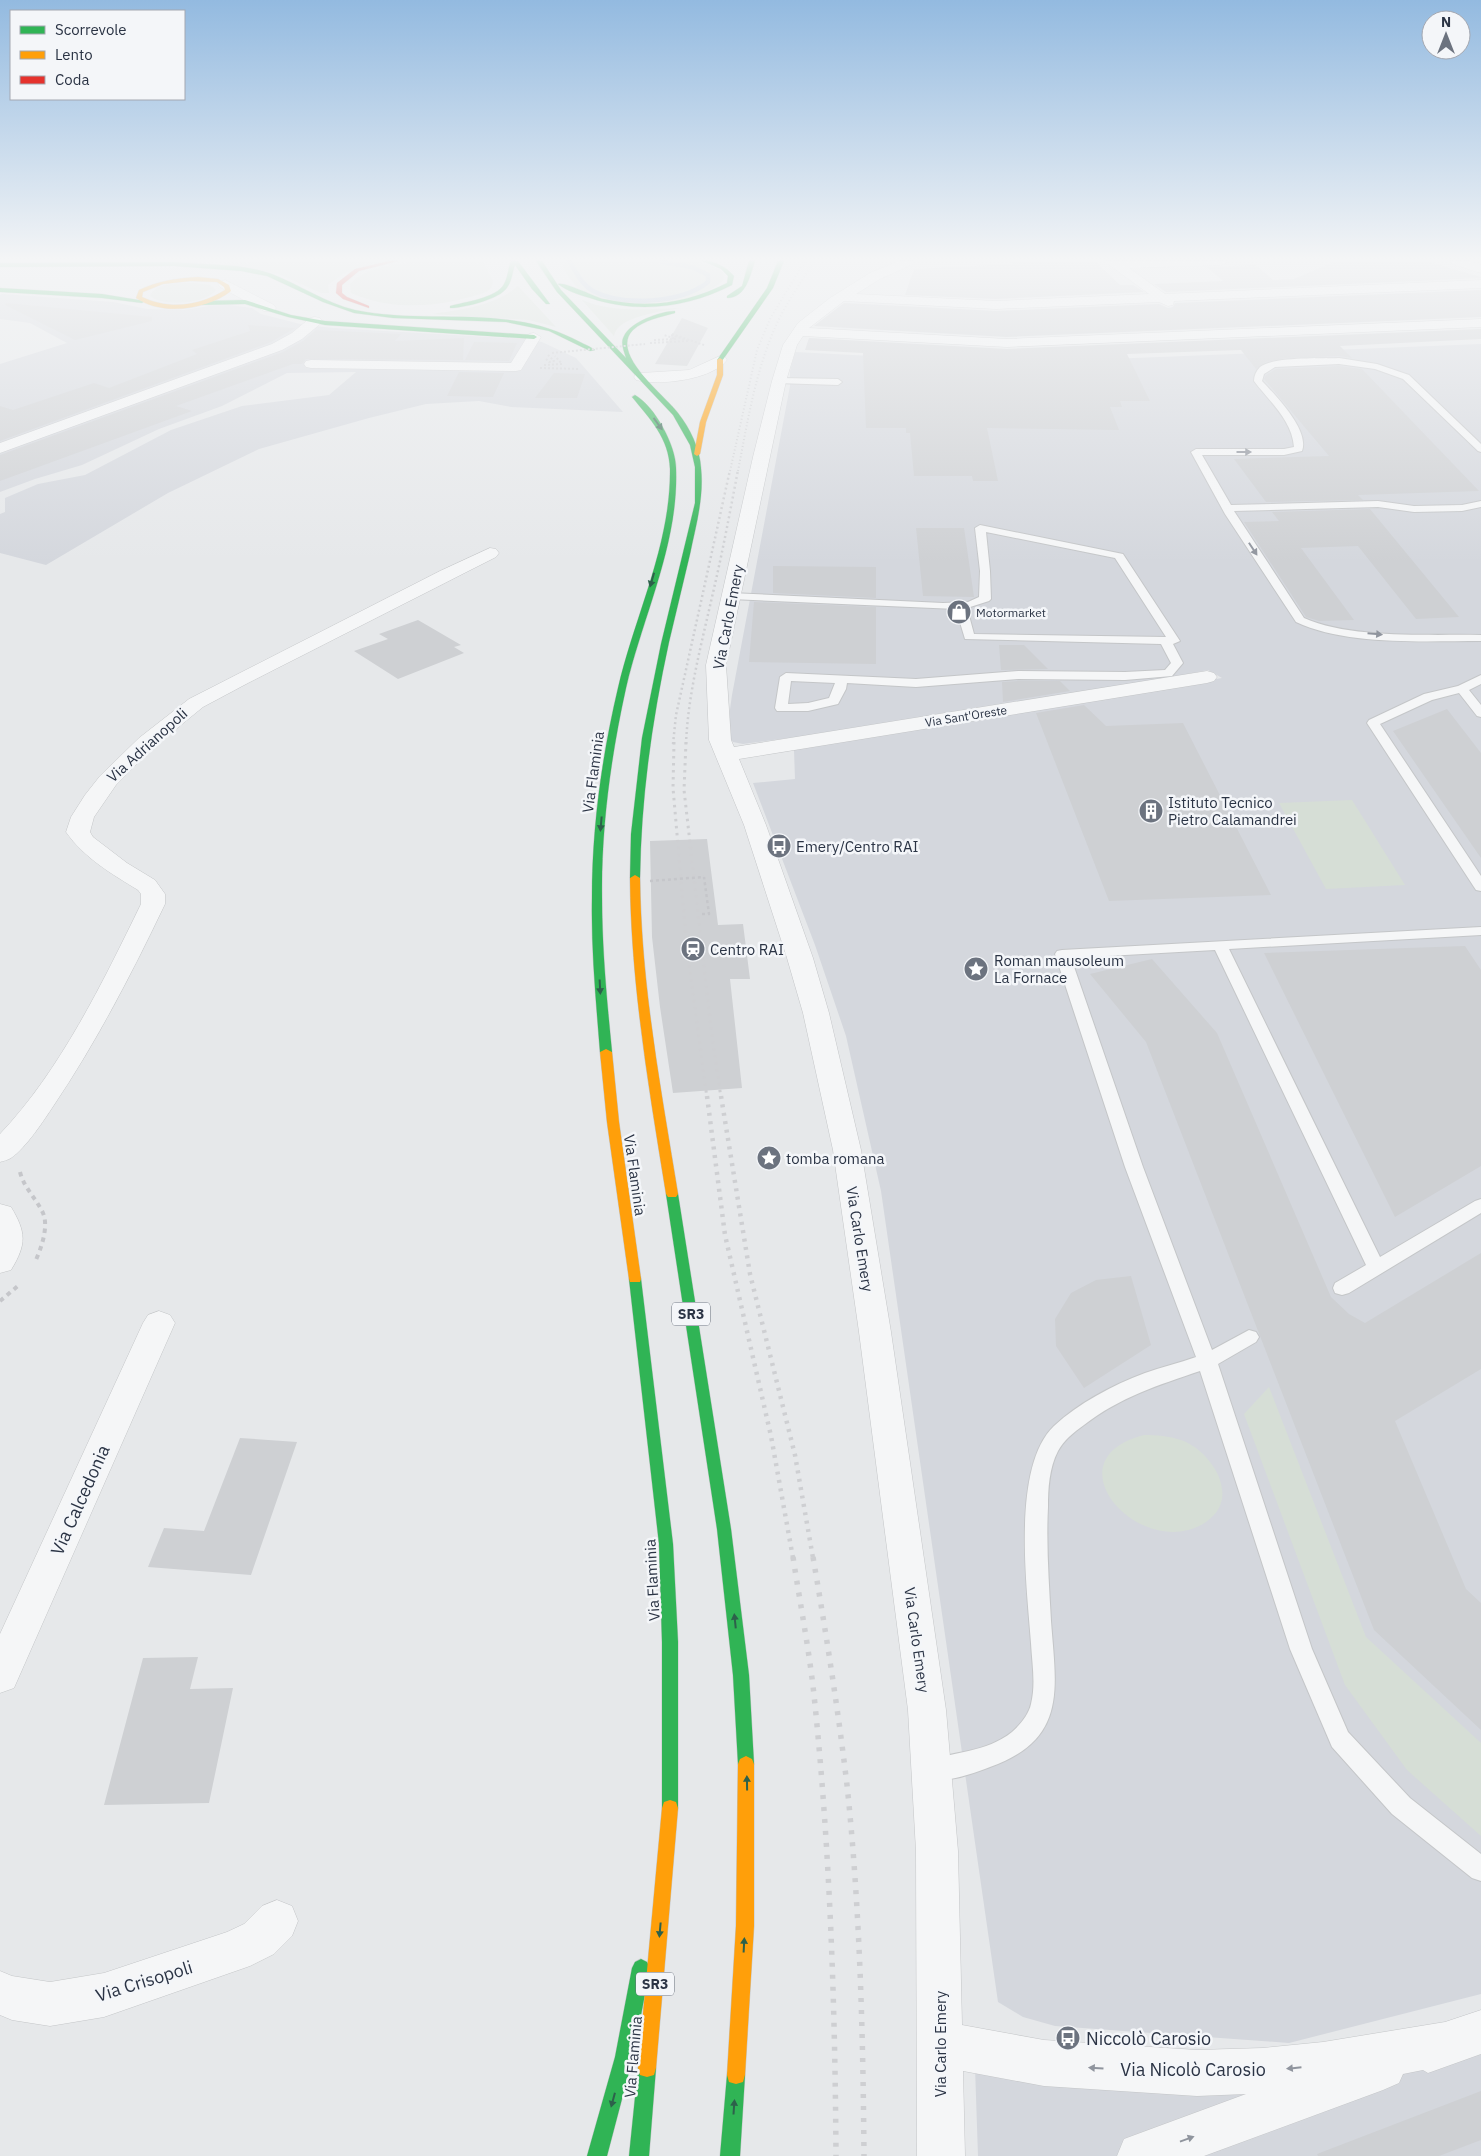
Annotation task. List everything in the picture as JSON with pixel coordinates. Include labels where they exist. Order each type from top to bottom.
[{"type":"main road","name":"SR3","points":[[626,362],[676,414],[690,437],[697,454],[700,470],[698,503],[656,681],[641,767],[635,884],[644,1008],[663,1142],[716,1472],[743,1693],[747,1780],[748,1870],[742,1993],[730,2156]]},
{"type":"main road","points":[[633,362],[637,373]]},
{"type":"main road","points":[[697,454],[701,428],[720,375],[720,362]]},
{"type":"main road","name":"Via Flaminia","points":[[626,387],[666,434],[674,481],[666,534],[622,685],[606,774],[597,875],[599,964],[612,1122],[640,1312],[666,1544],[670,1642],[670,1812],[639,2156]]},
{"type":"main road","points":[[646,1939],[670,1812]]},
{"type":"main road","points":[[597,2156],[624,2057],[642,1959]]},
{"type":"street","points":[[0,448],[237,362]]},
{"type":"street","points":[[311,364],[516,367],[519,362]]},
{"type":"street","points":[[637,373],[691,375],[705,371],[718,362]]},
{"type":"street","name":"Via Carlo Emery","points":[[785,362],[716,665],[720,740],[754,825],[800,958],[816,1013],[847,1150],[895,1472],[927,1710],[938,1851],[941,2156]]},
{"type":"street","name":"Via Adrianopoli","points":[[0,1152],[32,1116],[77,1044],[124,966],[153,904],[154,894],[147,885],[119,868],[85,842],[78,832],[81,819],[104,784],[156,734],[196,702],[419,587],[490,553]]},
{"type":"street","name":"Via Sant'Oreste","points":[[725,754],[1208,677]]},
{"type":"street","points":[[0,1214],[7,1224],[9,1239],[0,1262]]},
{"type":"street","name":"Via Calcedonia","points":[[0,1676],[159,1323]]},
{"type":"street","name":"Via Crisopoli","points":[[0,1993],[12,1998],[50,2004],[104,1996],[236,1951],[258,1939],[277,1921]]},
{"type":"street","name":"Via Nicolò Carosio","points":[[941,2044],[1044,2063],[1198,2073],[1263,2071],[1323,2065],[1463,2038]]},
{"type":"street","name":"Via Nicolò Carosio","points":[[1141,2156],[1463,2038]]},
{"type":"lane","points":[[1326,362],[1274,364],[1265,367],[1259,373],[1258,381],[1280,407],[1300,439],[1299,449],[1284,452],[1196,452],[1234,522],[1300,620],[1307,625],[1341,631],[1405,637],[1481,638]]},
{"type":"lane","points":[[1343,362],[1377,367],[1406,377],[1481,449]]},
{"type":"lane","points":[[779,381],[838,382]]},
{"type":"lane","points":[[1228,508],[1378,504],[1414,509],[1462,508],[1481,504]]},
{"type":"lane","points":[[1462,508],[1481,514]]},
{"type":"lane","points":[[731,596],[969,606],[985,599],[985,571],[980,528],[1119,556],[1174,641],[969,637],[961,606]]},
{"type":"lane","points":[[842,680],[834,701],[808,707],[780,708],[786,677],[916,683],[1018,675],[1125,676],[1168,673],[1177,663],[1165,641]]},
{"type":"lane","points":[[1481,679],[1462,689],[1428,697],[1373,723],[1481,887]]},
{"type":"lane","points":[[1462,689],[1481,713]]},
{"type":"lane","points":[[1481,931],[1062,954],[1134,1167],[1207,1361],[1301,1648],[1340,1739],[1400,1806],[1481,1869]]},
{"type":"lane","points":[[1219,944],[1376,1267]]},
{"type":"lane","points":[[1342,1288],[1481,1205]]},
{"type":"lane","points":[[932,1770],[965,1765],[990,1757],[1014,1744],[1029,1729],[1040,1712],[1043,1680],[1036,1540],[1037,1500],[1046,1455],[1052,1442],[1074,1420],[1137,1384],[1207,1361],[1249,1337]]},
{"type":"path","points":[[539,364],[562,364],[560,362]]},
{"type":"path","points":[[534,368],[587,362]]},
{"type":"path","points":[[650,881],[704,878],[709,914],[702,914]]},
{"type":"shaded area","points":[[8,362],[579,362],[623,412],[511,407],[479,401],[426,404],[369,418],[259,449],[168,493],[46,565],[0,553],[0,514],[5,512],[5,498],[38,484],[85,475],[171,430],[242,406],[329,395],[356,372],[287,373],[222,406],[159,429],[82,465],[0,492],[0,364]]},
{"type":"shaded area","points":[[792,362],[1481,362],[1481,1994],[1289,2043],[1055,2026],[1023,2017],[998,2002],[881,1191],[846,1036],[815,945],[753,783],[795,779],[794,750],[1222,678],[1208,670],[1075,696],[743,744],[733,742],[727,731],[732,695],[790,386],[790,371]]},
{"type":"shaded area","points":[[1352,800],[1405,885],[1326,889],[1279,803]]},
{"type":"shaded area","points":[[1269,1387],[1366,1637],[1481,1743],[1481,1836],[1407,1770],[1345,1685],[1244,1414]]},
{"type":"shaded area","points":[[1144,1435],[1163,1436],[1181,1440],[1203,1454],[1212,1464],[1219,1476],[1222,1488],[1222,1501],[1217,1512],[1206,1522],[1181,1531],[1156,1530],[1133,1520],[1115,1504],[1104,1485],[1103,1465],[1116,1448]]},
{"type":"shaded area","points":[[1481,2052],[1481,2156],[978,2156],[975,2067]]},
{"type":"building","points":[[177,362],[217,362],[0,441],[0,406],[13,410],[94,383],[109,388]]},
{"type":"building","points":[[257,362],[304,362],[302,364],[293,364],[176,406],[192,411],[0,481],[0,455]]},
{"type":"building","points":[[656,362],[689,362],[687,366],[655,364]]},
{"type":"building","points":[[863,362],[1131,362],[1150,401],[1120,401],[1122,407],[1110,407],[1119,430],[987,428],[998,481],[973,481],[972,476],[914,476],[910,433],[906,433],[906,428],[866,428]]},
{"type":"building","points":[[1250,362],[1268,362],[1266,362],[1256,369]]},
{"type":"building","points":[[1339,366],[1362,369],[1479,491],[1358,495],[1363,500],[1266,502],[1234,459],[1329,456],[1264,379],[1266,375],[1276,369]]},
{"type":"building","points":[[459,372],[504,373],[493,397],[447,396]]},
{"type":"building","points":[[554,373],[585,374],[577,398],[535,398]]},
{"type":"building","points":[[1370,509],[1459,617],[1416,619],[1358,546],[1301,548],[1354,620],[1319,621],[1306,617],[1244,522],[1279,521],[1272,512]]},
{"type":"building","points":[[916,528],[964,528],[974,597],[923,596]]},
{"type":"building","points":[[773,566],[876,567],[876,598],[773,593]]},
{"type":"building","points":[[754,602],[876,607],[876,664],[749,662]]},
{"type":"building","points":[[418,620],[461,645],[454,647],[464,653],[398,679],[354,651],[388,639],[379,634]]},
{"type":"building","points":[[999,645],[1024,645],[1048,669],[1001,670]]},
{"type":"building","points":[[1060,681],[1070,691],[1003,702],[1002,682]]},
{"type":"building","name":"Istituto Tecnico Pietro Calamandrei","points":[[1084,705],[1106,726],[1183,723],[1271,895],[1109,901],[1036,713]]},
{"type":"building","points":[[1447,709],[1481,753],[1481,858],[1393,731]]},
{"type":"building","points":[[707,839],[718,925],[743,924],[750,979],[730,979],[742,1088],[673,1093],[652,937],[650,841]]},
{"type":"building","points":[[1465,946],[1481,970],[1481,1166],[1395,1217],[1264,953]]},
{"type":"building","points":[[1152,959],[1217,1033],[1331,1297],[1349,1314],[1365,1323],[1481,1253],[1481,1369],[1395,1421],[1466,1589],[1481,1603],[1481,1730],[1374,1630],[1146,1042],[1090,974]]},
{"type":"building","points":[[1131,1276],[1151,1345],[1084,1388],[1056,1346],[1055,1319],[1071,1293],[1096,1280]]},
{"type":"building","points":[[240,1438],[297,1442],[251,1575],[148,1567],[164,1528],[204,1531]]},
{"type":"building","points":[[198,1657],[190,1689],[233,1688],[209,1803],[104,1805],[143,1658]]},
{"type":"building","points":[[1481,2091],[1481,2140],[1439,2156],[1318,2156],[1317,2154]]},
{"type":"railway","points":[[730,471],[754,362]]},
{"type":"railway","points":[[738,471],[752,399],[763,362]]},
{"type":"railway","points":[[673,744],[676,715],[730,470]]},
{"type":"railway","points":[[686,744],[689,707],[696,670],[738,470]]},
{"type":"railway","points":[[674,742],[673,788],[687,949],[707,1098]]},
{"type":"railway","points":[[686,742],[684,790],[711,1028],[721,1098]]},
{"type":"railway","points":[[707,1096],[725,1235],[771,1436],[793,1558]]},
{"type":"railway","points":[[721,1096],[750,1274],[795,1455],[813,1558]]},
{"type":"railway","points":[[793,1557],[812,1678],[824,1810],[833,1983],[836,2156]]},
{"type":"railway","points":[[813,1557],[840,1728],[851,1831],[860,1970],[864,2156]]},
{"type":"traffic: fast","points":[[626,362],[676,414],[693,445],[698,467],[698,503],[665,644],[646,738],[636,834],[635,878]]},
{"type":"traffic: fast","points":[[630,362],[633,369]]},
{"type":"traffic: fast","points":[[606,1052],[597,919],[598,851],[602,804],[622,688],[655,579],[669,523],[672,496],[672,457],[666,438],[656,421],[635,397]]},
{"type":"traffic: fast","points":[[672,1194],[724,1529],[741,1675],[746,1764]]},
{"type":"traffic: fast","points":[[635,1279],[666,1544],[670,1642],[670,1808]]},
{"type":"traffic: fast","points":[[597,2156],[624,2057],[641,1968]]},
{"type":"traffic: fast","points":[[639,2156],[647,2068]]},
{"type":"traffic: fast","points":[[730,2156],[736,2075]]},
{"type":"traffic: slow","points":[[697,454],[703,422],[720,375],[720,362]]},
{"type":"traffic: slow","points":[[635,878],[635,917],[642,996],[672,1194]]},
{"type":"traffic: slow","points":[[606,1052],[613,1122],[635,1279]]},
{"type":"traffic: slow","points":[[736,2075],[745,1926],[746,1764]]},
{"type":"traffic: slow","points":[[647,2068],[670,1808]]},
{"type":"place","name":"Motormarket","points":[[959,612]]},
{"type":"place","name":"Istituto Tecnico Pietro Calamandrei","points":[[1151,811]]},
{"type":"place","name":"Emery/Centro RAI","points":[[779,846]]},
{"type":"place","name":"Centro RAI","points":[[693,949]]},
{"type":"place","name":"Roman mausoleum La Fornace","points":[[976,969]]},
{"type":"place","name":"tomba romana","points":[[769,1158]]},
{"type":"place","name":"Niccolò Carosio","points":[[1068,2038]]}]
